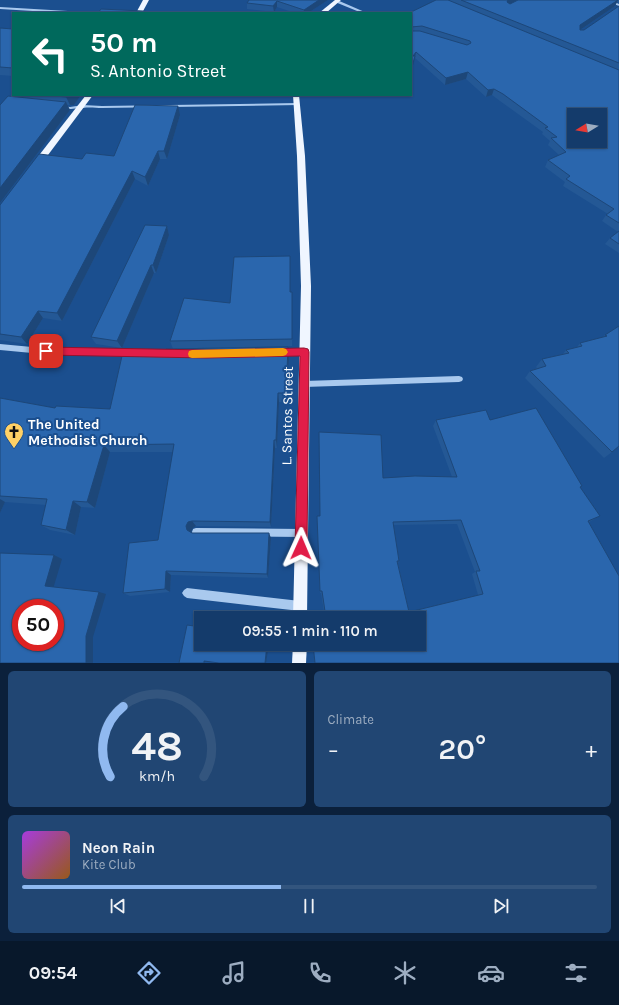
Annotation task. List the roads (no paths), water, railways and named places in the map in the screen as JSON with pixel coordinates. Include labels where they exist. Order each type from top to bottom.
[{"type":"main road","points":[[140,12],[146,0]]},
{"type":"main road","points":[[323,12],[337,1]]},
{"type":"main road","points":[[29,174],[89,96]]},
{"type":"main road","name":"L. Santos Street","points":[[296,99],[301,156],[306,286],[300,611]]},
{"type":"main road","points":[[299,663],[300,651]]},
{"type":"street","points":[[606,0],[619,6],[613,11]]},
{"type":"street","points":[[337,1],[363,12]]},
{"type":"street","points":[[0,8],[68,12]]},
{"type":"street","points":[[55,107],[102,107],[296,99]]},
{"type":"street","points":[[0,347],[32,350],[182,354]]},
{"type":"street","points":[[274,352],[304,352]]},
{"type":"street","points":[[304,384],[458,379]]},
{"type":"street","points":[[196,532],[302,533]]},
{"type":"street","points":[[187,593],[300,606]]},
{"type":"place","name":"The United Methodist Church","points":[[14,449]]}]
